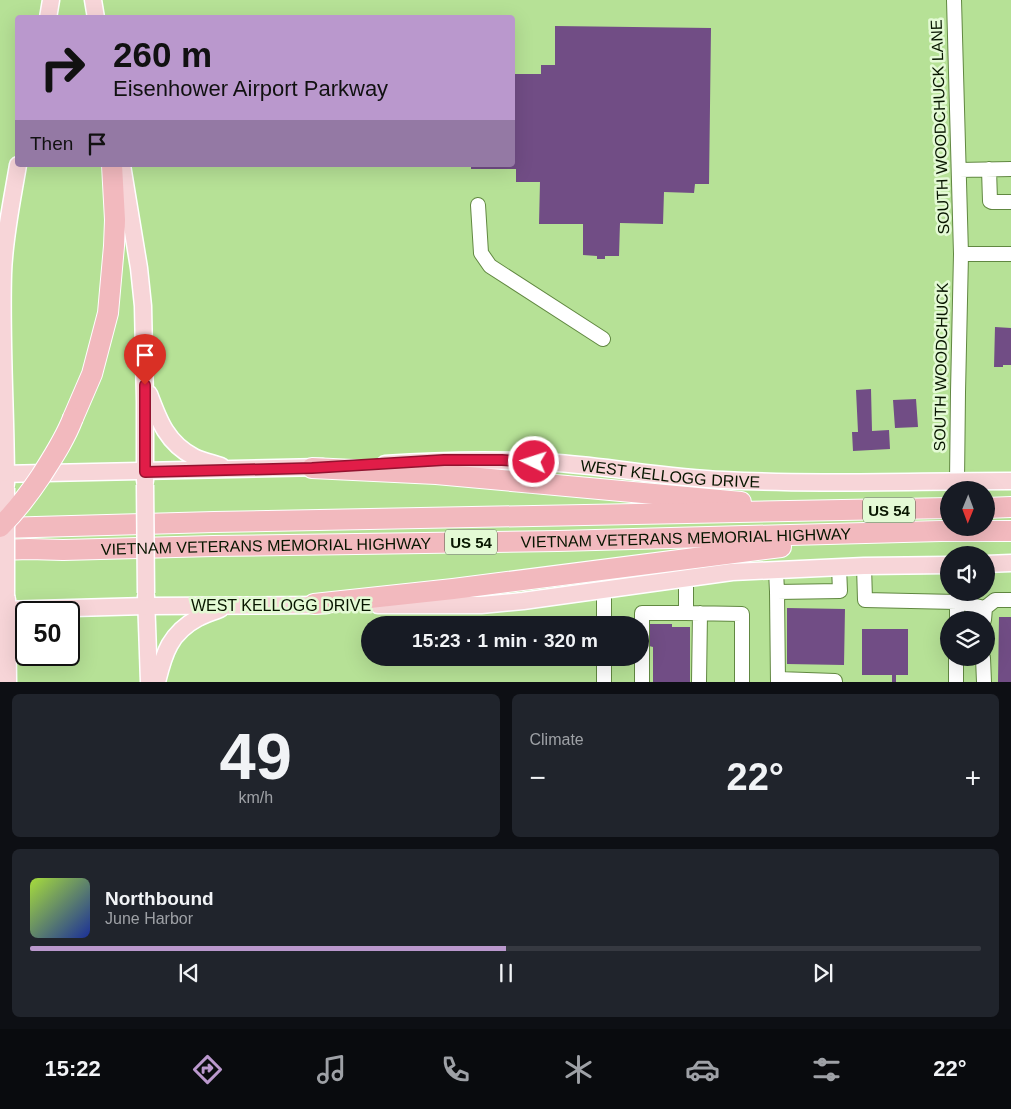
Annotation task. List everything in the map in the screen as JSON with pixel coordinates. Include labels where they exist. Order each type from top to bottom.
[{"type":"highway","points":[[0,527],[31,491],[64,440],[92,374],[108,313],[115,220],[112,167]]},
{"type":"highway","points":[[312,468],[436,474],[830,511]]},
{"type":"highway","points":[[995,508],[1011,507]]},
{"type":"highway","name":"VIETNAM VETERANS MEMORIAL HIGHWAY","points":[[0,527],[940,508]]},
{"type":"highway","points":[[314,604],[462,588],[756,550],[940,531]]},
{"type":"highway","name":"VIETNAM VETERANS MEMORIAL HIGHWAY","points":[[0,550],[558,541],[940,531]]},
{"type":"highway","name":"VIETNAM VETERANS MEMORIAL HIGHWAY","points":[[995,531],[1011,531]]},
{"type":"main road","points":[[48,15],[51,0]]},
{"type":"main road","points":[[93,0],[96,15]]},
{"type":"main road","points":[[8,682],[4,605],[3,273],[18,167]]},
{"type":"main road","points":[[122,167],[143,306],[146,599],[149,682]]},
{"type":"main road","points":[[0,359],[3,332]]},
{"type":"main road","points":[[144,368],[150,398],[162,426],[170,438],[182,450],[196,458],[230,470]]},
{"type":"main road","name":"WEST KELLOGG DRIVE","points":[[4,479],[145,478],[230,470],[312,468],[444,460],[502,460],[559,463],[722,480],[940,481]]},
{"type":"main road","name":"WEST KELLOGG DRIVE","points":[[995,481],[1011,481]]},
{"type":"main road","points":[[995,564],[1011,563]]},
{"type":"main road","name":"WEST KELLOGG DRIVE","points":[[4,605],[146,599],[231,605],[481,605],[523,601],[732,572],[839,566],[940,565]]},
{"type":"main road","points":[[157,682],[162,660],[177,633],[198,618],[231,605]]},
{"type":"street","name":"SOUTH WOODCHUCK LANE","points":[[954,0],[961,254]]},
{"type":"street","points":[[959,170],[1011,169]]},
{"type":"street","points":[[989,170],[990,201],[1011,202]]},
{"type":"street","points":[[478,205],[481,253],[490,266],[603,339]]},
{"type":"street","points":[[961,254],[1011,254]]},
{"type":"street","name":"SOUTH WOODCHUCK","points":[[957,481],[961,254]]},
{"type":"street","points":[[777,592],[840,591],[839,566]]},
{"type":"street","points":[[864,566],[865,600],[940,598]]},
{"type":"street","points":[[776,570],[778,680],[835,681]]},
{"type":"street","points":[[686,578],[693,613],[699,682]]},
{"type":"street","points":[[604,590],[604,616]]},
{"type":"street","points":[[986,611],[995,600],[1011,600]]},
{"type":"street","points":[[963,601],[979,611]]},
{"type":"street","points":[[642,682],[642,613],[742,614],[742,682]]},
{"type":"street","points":[[604,666],[604,682]]},
{"type":"street","points":[[956,666],[956,682]]},
{"type":"street","points":[[983,666],[984,682]]},
{"type":"building","points":[[555,26],[711,28],[709,184],[695,184],[694,193],[664,192],[663,224],[620,223],[619,256],[605,256],[605,259],[597,259],[597,256],[583,255],[583,224],[539,224],[540,182],[516,182],[516,169],[471,169],[471,167],[515,167],[515,74],[541,74],[541,65],[555,65]]},
{"type":"building","points":[[995,327],[1011,328],[1011,365],[994,367]]},
{"type":"building","points":[[871,389],[872,431],[889,430],[890,449],[853,451],[852,432],[858,432],[856,390]]},
{"type":"building","points":[[916,399],[918,427],[895,428],[893,400]]},
{"type":"building","points":[[787,608],[845,609],[844,665],[787,664]]},
{"type":"building","points":[[999,617],[1011,617],[1011,682],[998,682]]},
{"type":"building","points":[[649,624],[672,624],[672,627],[690,627],[690,682],[653,682],[653,647],[649,646]]},
{"type":"building","points":[[862,629],[908,629],[908,675],[896,675],[896,682],[892,682],[892,675],[862,675]]},
{"type":"route","points":[[145,385],[145,472],[312,468],[444,460],[534,462]]}]
